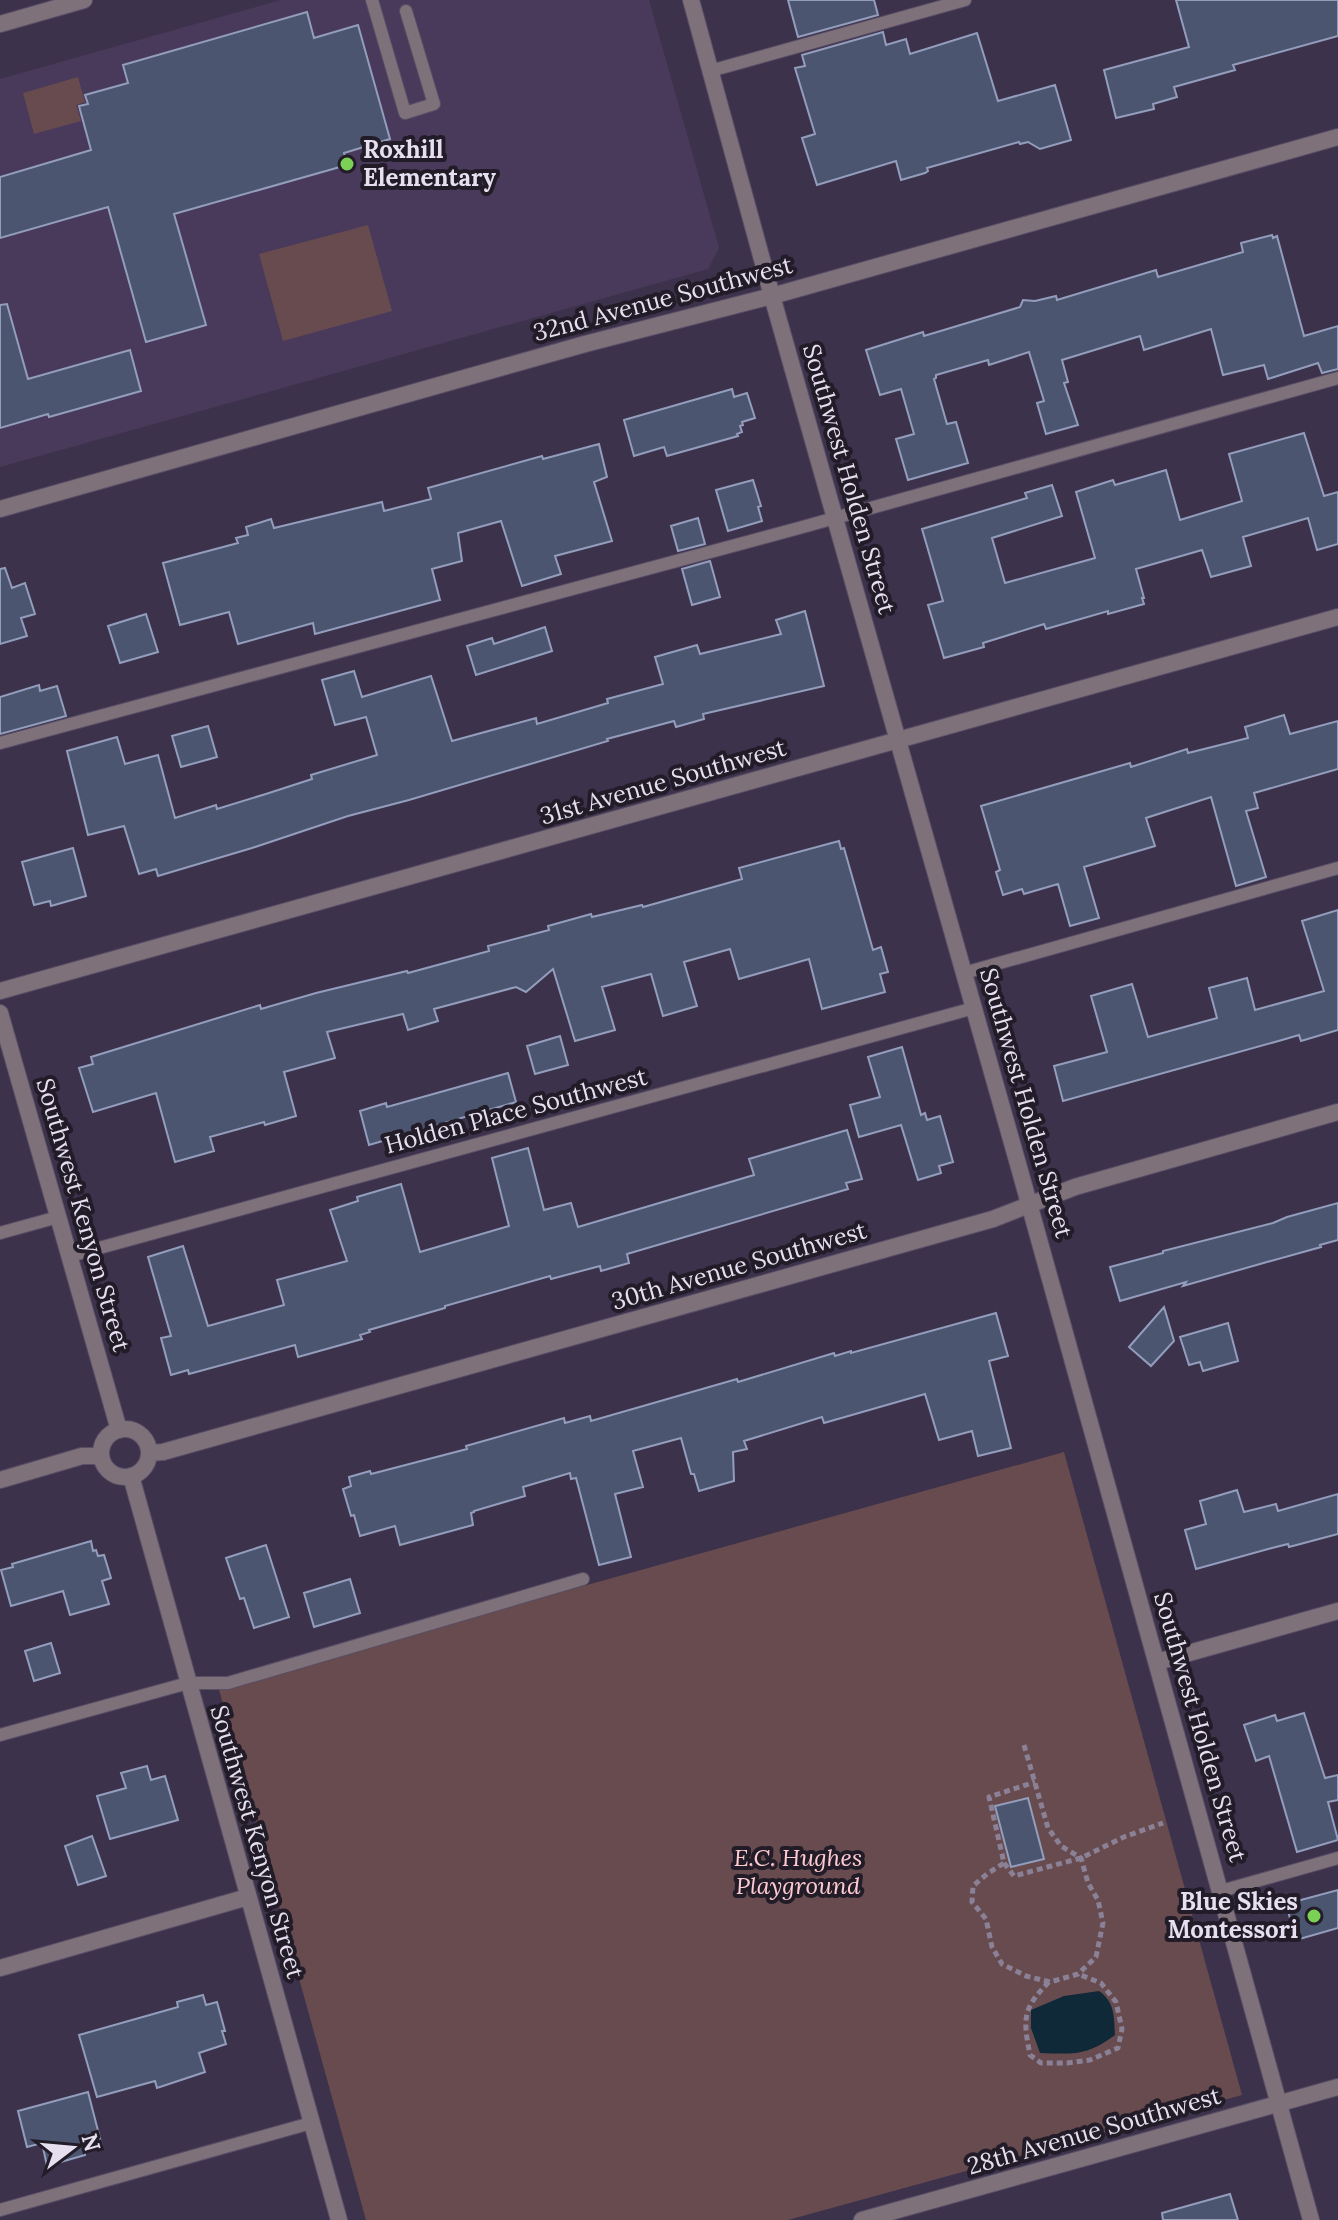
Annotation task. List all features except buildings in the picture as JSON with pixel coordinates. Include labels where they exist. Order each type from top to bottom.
[{"type":"street","points":[[0,24],[84,0]]},
{"type":"street","name":"Southwest Holden Street","points":[[691,0],[1311,2220]]},
{"type":"street","name":"32nd Avenue Southwest","points":[[0,509],[1338,137]]},
{"type":"street","name":"31st Avenue Southwest","points":[[0,991],[1338,617]]},
{"type":"street","name":"Southwest Kenyon Street","points":[[0,1013],[119,1430]]},
{"type":"street","name":"30th Avenue Southwest","points":[[149,1453],[163,1452],[993,1219],[1075,1187],[1338,1112]]},
{"type":"street","points":[[119,1430],[138,1433],[148,1445],[149,1453],[145,1467],[125,1478],[110,1473],[101,1456],[107,1436],[119,1430]]},
{"type":"street","points":[[0,1480],[82,1456],[101,1456]]},
{"type":"street","name":"Southwest Kenyon Street","points":[[131,1476],[339,2220]]},
{"type":"street","points":[[1157,1662],[1338,1611]]},
{"type":"street","points":[[0,1968],[248,1897]]},
{"type":"street","name":"28th Avenue Southwest","points":[[862,2220],[1338,2087]]},
{"type":"lane","points":[[372,0],[405,113],[434,104],[406,11]]},
{"type":"lane","points":[[710,71],[965,0]]},
{"type":"lane","points":[[0,743],[835,518],[1338,378]]},
{"type":"lane","points":[[964,973],[1338,868]]},
{"type":"lane","name":"Holden Place Southwest","points":[[70,1256],[974,1008]]},
{"type":"lane","points":[[0,1233],[58,1217]]},
{"type":"lane","points":[[0,1735],[188,1683],[228,1683],[583,1579]]},
{"type":"lane","points":[[1221,1891],[1338,1858]]},
{"type":"lane","points":[[0,2210],[311,2123]]},
{"type":"path","points":[[1024,1745],[1048,1828],[1061,1846],[1081,1858],[1088,1883],[1098,1900],[1103,1923],[1096,1957],[1078,1974],[1050,1982],[1034,1998],[1026,2015],[1025,2031],[1030,2055],[1041,2063],[1090,2060],[1118,2048],[1122,2029],[1116,2002],[1101,1983],[1078,1974]]},
{"type":"path","points":[[1035,1782],[989,1797],[1004,1863],[1014,1876],[1081,1858],[1124,1837],[1163,1823]]},
{"type":"path","points":[[1004,1863],[973,1886],[972,1902],[986,1919],[992,1947],[1002,1964],[1026,1976],[1050,1982]]},
{"type":"shaded area","name":"Roxhill Elementary","points":[[281,0],[649,0],[719,248],[708,269],[0,467],[0,79]]},
{"type":"green space","points":[[78,77],[85,102],[76,105],[81,121],[34,134],[23,93]]},
{"type":"green space","points":[[368,225],[392,311],[283,341],[259,254]]},
{"type":"green space","name":"E.C. Hughes Playground","points":[[1064,1452],[1242,2095],[788,2220],[366,2220],[218,1686]]},
{"type":"water","points":[[1099,1991],[1111,2005],[1115,2035],[1096,2047],[1080,2052],[1040,2053],[1031,2028],[1031,2010],[1064,1996]]},
{"type":"place","name":"Roxhill Elementary","points":[[347,164]]},
{"type":"place","name":"Blue Skies Montessori","points":[[1314,1916]]}]
